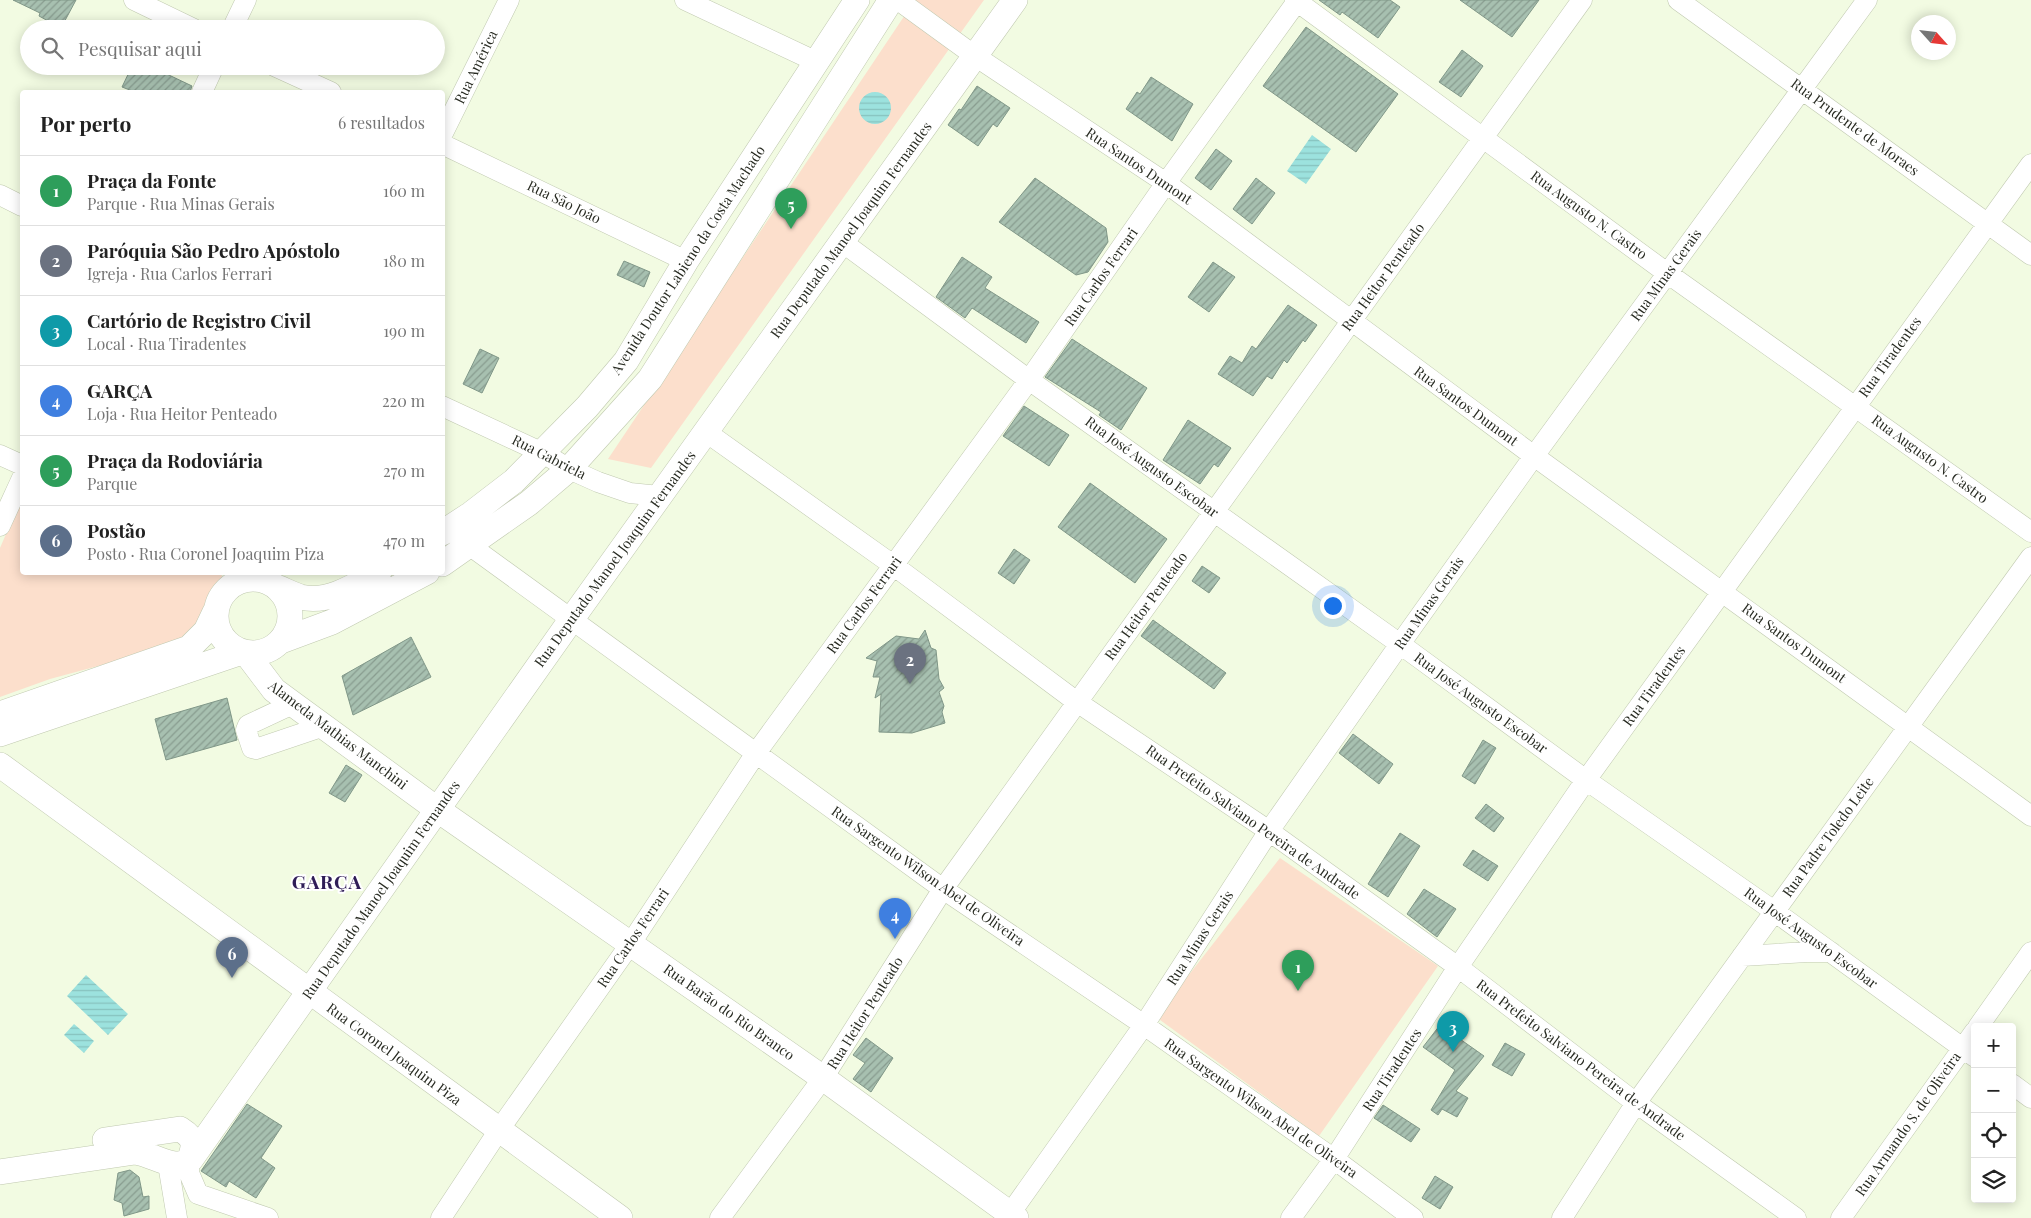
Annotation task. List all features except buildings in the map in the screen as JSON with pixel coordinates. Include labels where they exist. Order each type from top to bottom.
[{"type":"main road","name":"Avenida Doutor Labieno da Costa Machado","points":[[445,531],[514,481],[587,407],[626,361],[686,261],[857,0]]},
{"type":"main road","points":[[445,562],[529,503],[569,469],[650,379],[891,0]]},
{"type":"main road","name":"Rua Deputado Manoel Joaquim Fernandes","points":[[178,1162],[218,1121],[659,496],[1015,0]]},
{"type":"main road","points":[[0,714],[189,648],[206,631],[215,612],[218,600],[225,590],[241,576],[265,580],[301,597],[320,599],[346,590],[374,575]]},
{"type":"main road","points":[[281,641],[332,622],[421,575]]},
{"type":"main road","points":[[0,734],[244,652],[261,652],[275,646],[281,641],[287,631],[290,614],[286,597],[279,588]]},
{"type":"main road","points":[[215,612],[216,624],[221,636],[230,646],[244,652]]},
{"type":"main road","name":"Alameda Mathias Manchini","points":[[244,652],[274,690],[438,810]]},
{"type":"main road","name":"Rua Coronel Joaquim Piza","points":[[0,766],[620,1218]]},
{"type":"main road","name":"Rua Barão do Rio Branco","points":[[438,810],[823,1078],[1011,1217]]},
{"type":"main road","points":[[0,1154],[180,1129],[190,1135],[194,1144],[178,1162],[135,1152],[0,1172]]},
{"type":"street","points":[[134,0],[175,20]]},
{"type":"street","points":[[236,20],[246,0]]},
{"type":"street","name":"Rua América","points":[[445,128],[509,0]]},
{"type":"street","points":[[685,0],[817,62]]},
{"type":"street","name":"Rua Santos Dumont","points":[[898,0],[975,56],[1166,183],[1534,456],[2031,816]]},
{"type":"street","name":"Rua Augusto N. Castro","points":[[1296,0],[1667,273],[2031,532]]},
{"type":"street","name":"Rua Carlos Ferrari","points":[[441,1218],[499,1130],[631,943],[756,753],[1029,380],[1296,0]]},
{"type":"street","name":"Rua Heitor Penteado","points":[[720,1218],[823,1078],[942,889],[1582,0]]},
{"type":"street","name":"Rua Prudente de Moraes","points":[[1678,0],[2031,255]]},
{"type":"street","name":"Rua Minas Gerais","points":[[1011,1217],[1144,1025],[1269,831],[1400,644],[1534,456],[1866,0]]},
{"type":"street","points":[[203,90],[210,75]]},
{"type":"street","points":[[294,75],[327,90]]},
{"type":"street","name":"Rua São João","points":[[445,145],[686,261]]},
{"type":"street","name":"Rua Tiradentes","points":[[1291,1218],[1334,1159],[1458,967],[1586,780],[1855,405],[2031,164]]},
{"type":"street","points":[[0,195],[20,205]]},
{"type":"street","name":"Rua José Augusto Escobar","points":[[842,242],[1029,380],[1400,644],[1586,780],[1774,911],[1968,1053]]},
{"type":"street","name":"Rua Gabriela","points":[[445,407],[543,453],[569,469],[598,482],[630,493],[659,496]]},
{"type":"street","name":"Rua Prefeito Salviano Pereira de Andrade","points":[[706,432],[893,565],[1077,702],[1269,831],[1458,967],[1636,1103],[1796,1218]]},
{"type":"street","points":[[0,455],[20,464]]},
{"type":"street","points":[[0,526],[20,482]]},
{"type":"street","name":"Rua Sargento Wilson Abel de Oliveira","points":[[445,531],[756,753],[942,889],[1144,1025],[1334,1159],[1413,1218]]},
{"type":"street","name":"Rua Padre Toledo Leite","points":[[1562,1218],[1636,1103],[2031,557]]},
{"type":"street","points":[[293,704],[248,725],[246,730],[252,748],[256,749],[324,726]]},
{"type":"street","points":[[1742,956],[1831,952]]},
{"type":"street","points":[[1981,1023],[2031,952]]},
{"type":"street","name":"Rua Armando S. de Oliveira","points":[[1841,1218],[1968,1053]]},
{"type":"street","points":[[2016,1087],[2031,1098]]},
{"type":"street","points":[[178,1162],[189,1173],[198,1194],[268,1218]]},
{"type":"street","points":[[176,1214],[178,1162]]},
{"type":"street","points":[[176,1214],[182,1204],[198,1194]]},
{"type":"shaded area","points":[[915,0],[984,0],[651,468],[608,459]]},
{"type":"shaded area","points":[[20,504],[20,575],[222,575],[223,580],[197,634],[183,643],[50,679],[0,697],[0,548]]},
{"type":"shaded area","points":[[1280,858],[1438,966],[1319,1136],[1156,1017]]},
{"type":"water","points":[[875,92],[881,93],[886,97],[890,102],[890,114],[886,119],[881,123],[875,124],[869,123],[864,119],[860,114],[859,108],[860,102],[864,97],[869,93]]},
{"type":"water","points":[[1312,135],[1331,149],[1306,184],[1287,171]]},
{"type":"water","points":[[86,975],[128,1014],[108,1035],[67,996]]},
{"type":"water","points":[[74,1024],[94,1041],[84,1053],[64,1035]]},
{"type":"place","name":"Praça da Rodoviária","points":[[791,229]]},
{"type":"place","name":"Paróquia São Pedro Apóstolo","points":[[910,684]]},
{"type":"place","name":"GARÇA","points":[[895,939]]},
{"type":"place","name":"Postão","points":[[232,978]]},
{"type":"place","name":"Praça da Fonte","points":[[1298,991]]},
{"type":"place","name":"Cartório de Registro Civil","points":[[1453,1052]]},
{"type":"district","name":"GARÇA","points":[[327,882]]}]
